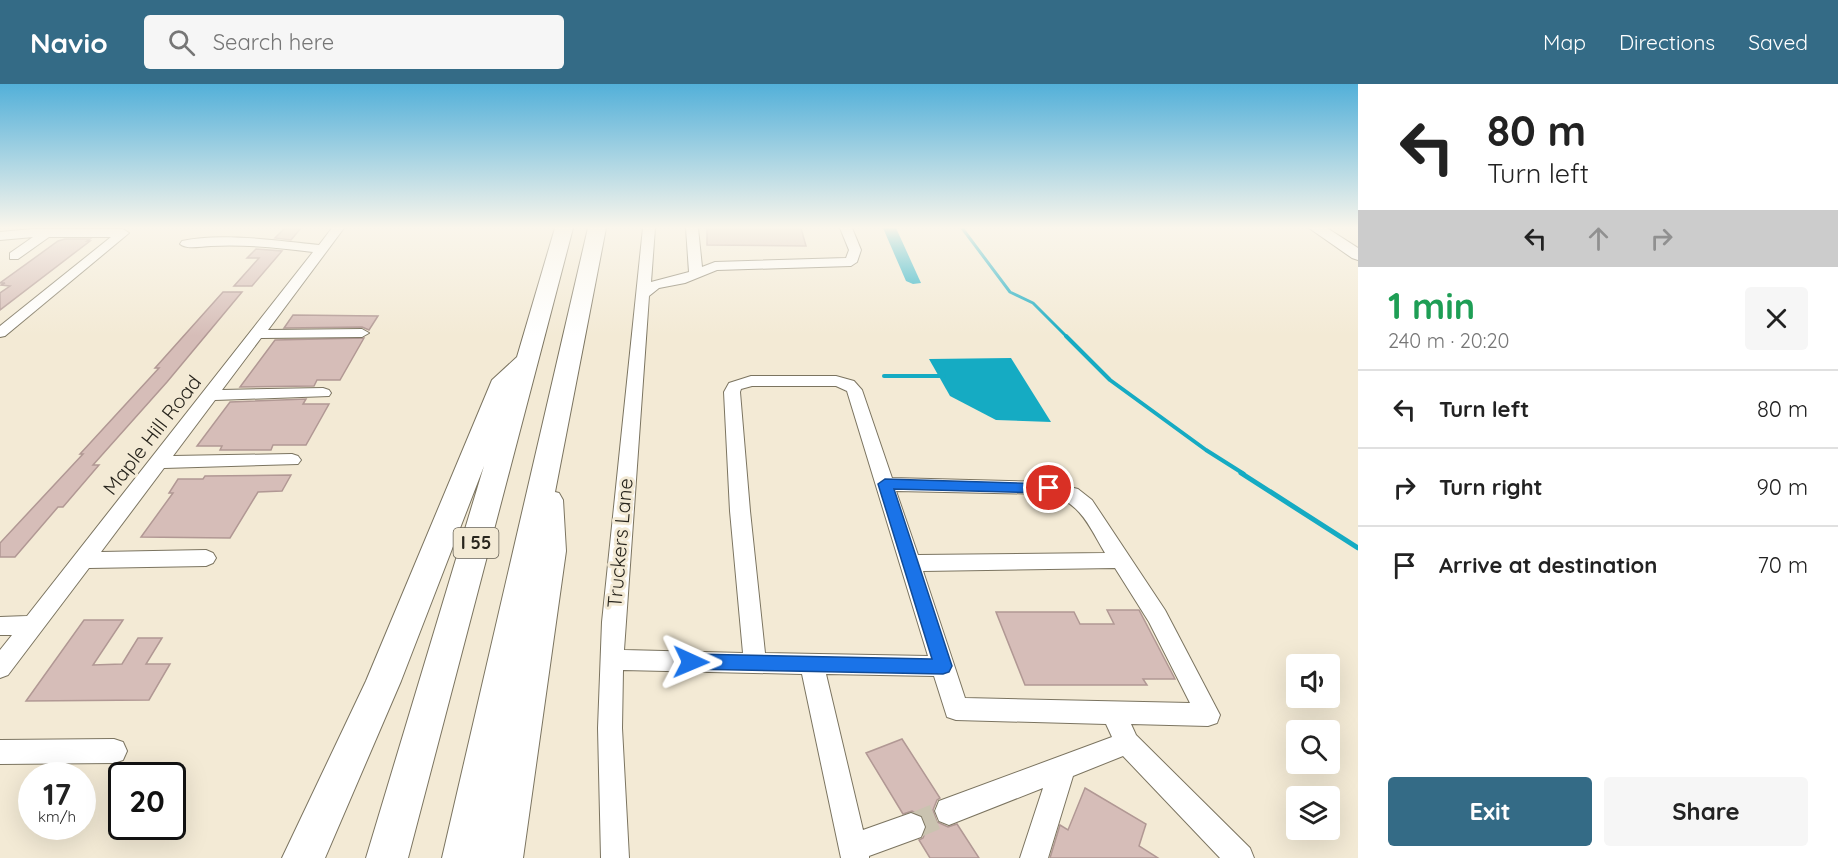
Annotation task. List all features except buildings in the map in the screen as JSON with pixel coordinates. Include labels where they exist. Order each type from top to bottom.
[{"type":"highway","name":"I 55","points":[[387,858],[530,355],[554,264]]},
{"type":"highway","name":"I 55","points":[[463,858],[589,264]]},
{"type":"highway","points":[[303,858],[335,793],[407,626],[504,380],[530,355]]},
{"type":"highway","points":[[502,858],[551,551],[548,459]]},
{"type":"street","points":[[0,333],[85,264]]},
{"type":"street","name":"Maple Hill Road","points":[[0,668],[310,264]]},
{"type":"street","name":"Truckers Lane","points":[[615,858],[610,728],[613,622],[646,264]]},
{"type":"street","points":[[695,264],[696,274]]},
{"type":"street","points":[[643,294],[655,285],[696,274],[715,266],[730,264]]},
{"type":"street","points":[[256,334],[362,333]]},
{"type":"street","points":[[755,663],[740,511],[732,392],[735,386],[743,382],[761,380],[836,381],[848,384],[855,393],[957,709],[1208,715],[1157,616],[1085,505],[1065,493],[1049,488],[885,484]]},
{"type":"street","points":[[210,395],[323,393]]},
{"type":"street","points":[[158,462],[292,460]]},
{"type":"street","points":[[83,560],[206,558]]},
{"type":"street","points":[[910,563],[1122,560]]},
{"type":"street","points":[[0,626],[33,625]]},
{"type":"street","points":[[612,660],[943,666]]},
{"type":"street","points":[[812,664],[854,852],[911,827]]},
{"type":"street","points":[[1113,714],[1127,743],[1240,858]]},
{"type":"street","points":[[949,811],[1127,743]]},
{"type":"street","points":[[0,752],[114,751]]},
{"type":"street","points":[[1034,858],[1063,767]]},
{"type":"water","points":[[899,264],[912,264],[921,283],[913,284],[906,281]]},
{"type":"water","points":[[1011,358],[1051,422],[996,420],[950,396],[929,359]]},
{"type":"waterway","points":[[989,264],[1010,292],[1033,303],[1110,380],[1206,450],[1244,474]]},
{"type":"waterway","points":[[884,376],[944,376]]},
{"type":"waterway","points":[[1241,473],[1358,548]]},
{"type":"tunnel","points":[[911,827],[949,811]]},
{"type":"route","points":[[691,662],[943,666],[885,484],[1049,488]]}]
